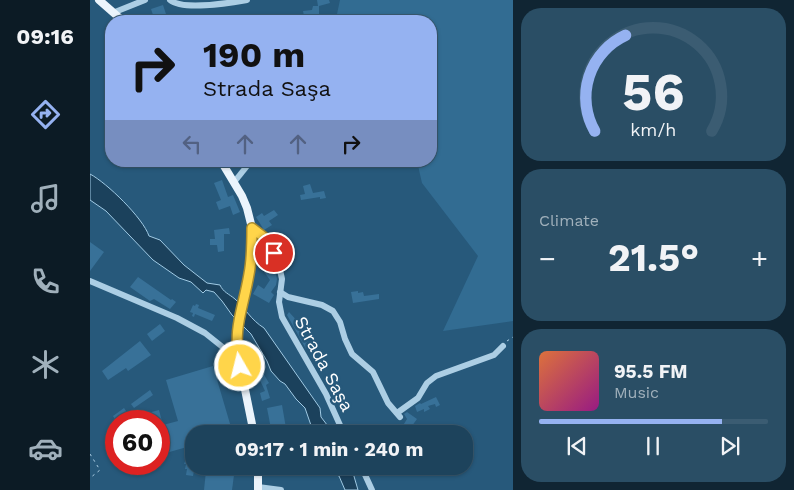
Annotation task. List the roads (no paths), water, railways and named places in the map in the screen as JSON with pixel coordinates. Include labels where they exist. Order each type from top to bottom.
[{"type":"main road","points":[[102,1],[118,15]]},
{"type":"main road","points":[[226,167],[247,208],[252,228],[252,251],[237,328],[236,347],[252,425]]},
{"type":"main road","points":[[258,475],[258,488]]},
{"type":"street","points":[[115,12],[142,1],[153,0]]},
{"type":"street","points":[[170,0],[177,4],[201,5],[247,0]]},
{"type":"street","points":[[235,182],[246,167]]},
{"type":"street","name":"Strada Saşa","points":[[252,228],[265,238],[278,262],[282,273],[280,310],[285,325],[311,366],[340,425]]},
{"type":"street","points":[[90,281],[177,318],[206,333],[226,349],[240,366]]},
{"type":"street","points":[[280,292],[288,297],[322,305],[333,311],[340,322],[352,354],[373,372],[388,404],[398,415],[418,398],[427,383],[436,376],[494,355],[503,346]]},
{"type":"street","points":[[365,475],[372,490]]},
{"type":"street","points":[[258,488],[280,490]]}]
